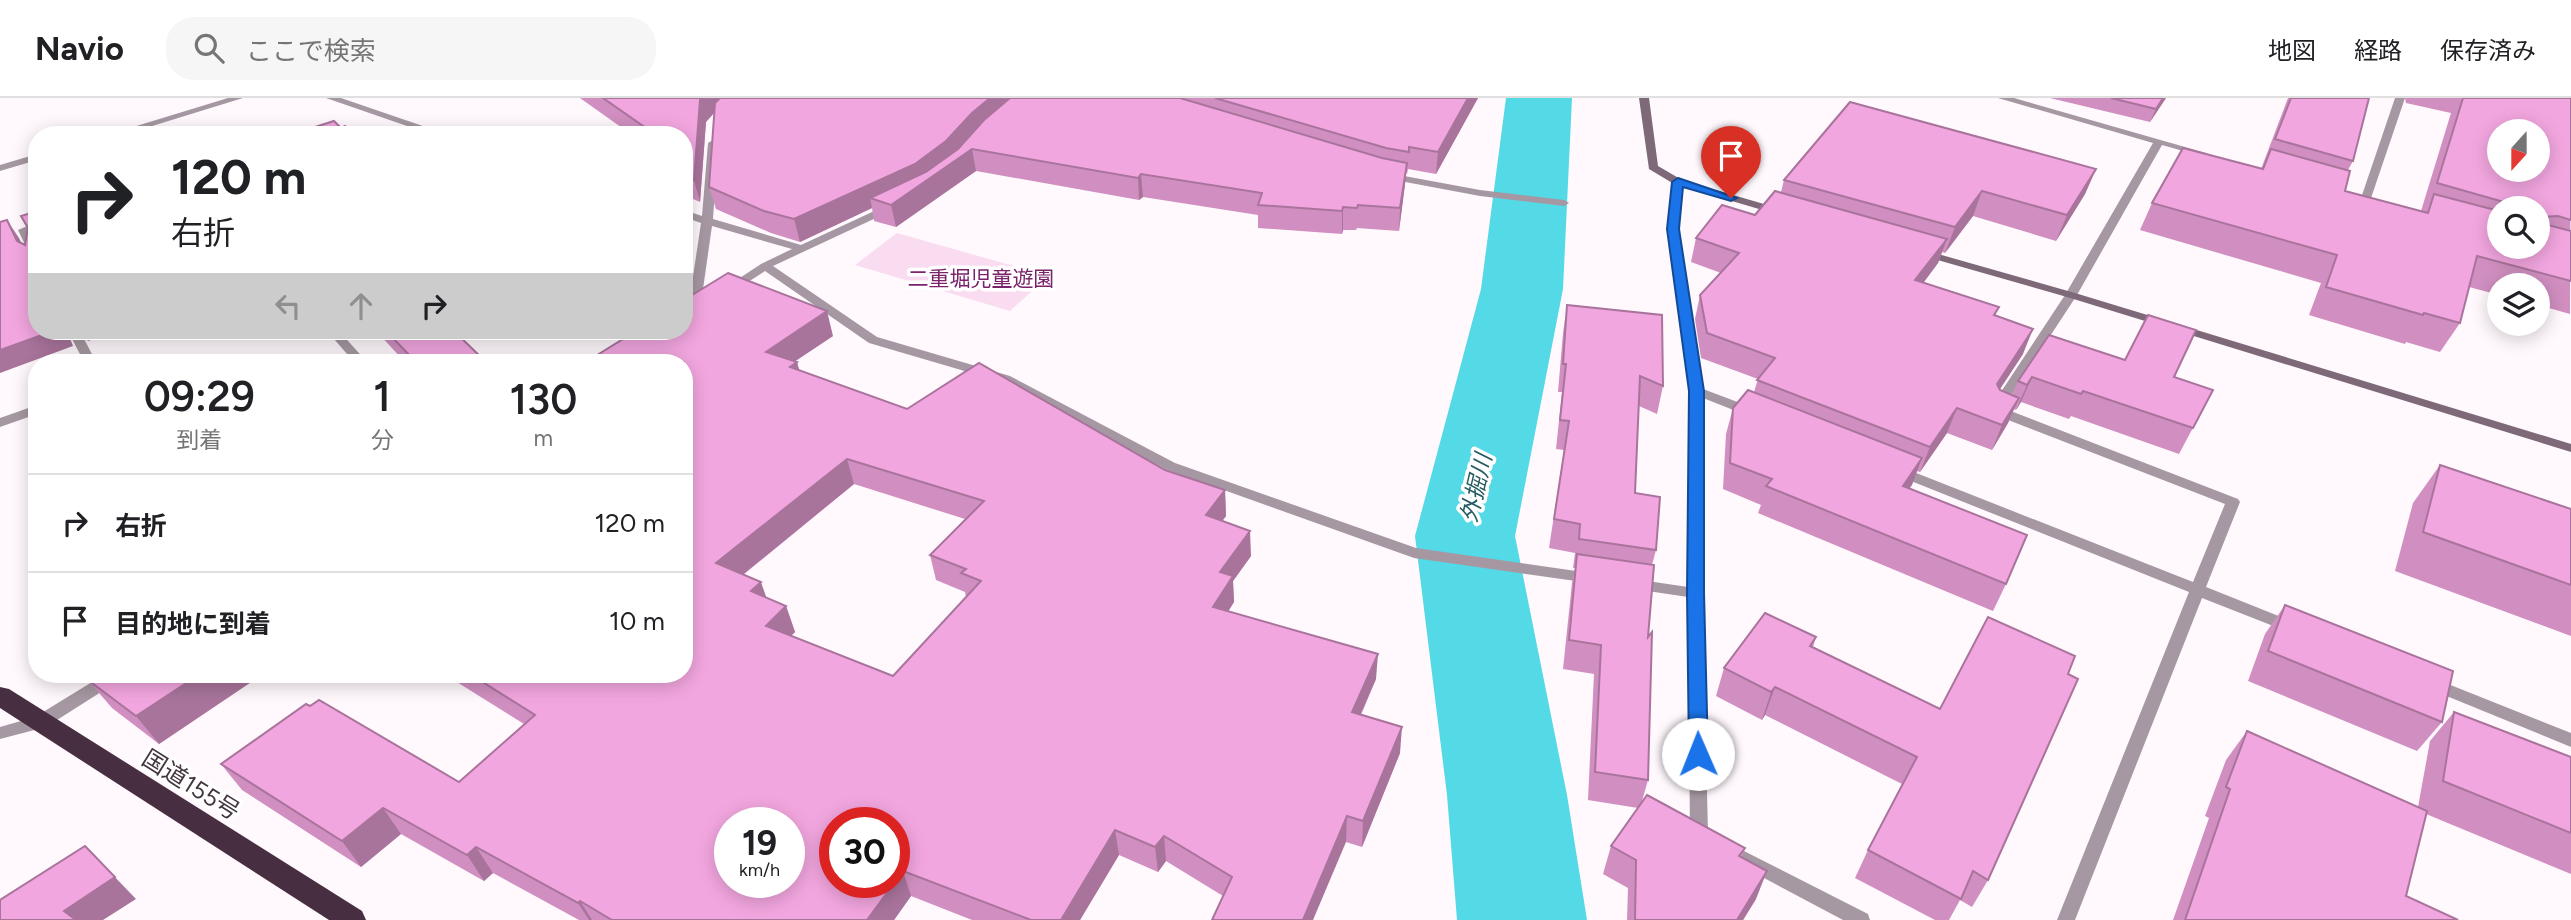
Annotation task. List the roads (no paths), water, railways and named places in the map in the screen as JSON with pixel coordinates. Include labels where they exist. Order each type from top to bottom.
[{"type":"highway","name":"国道155号","points":[[0,696],[352,920]]},
{"type":"street","points":[[143,126],[238,98]]},
{"type":"street","points":[[331,98],[417,126]]},
{"type":"street","points":[[1644,98],[1653,167],[1678,182],[1796,216]]},
{"type":"street","points":[[2003,98],[2211,156]]},
{"type":"street","points":[[2365,201],[2400,98]]},
{"type":"street","points":[[693,293],[707,221],[713,134]]},
{"type":"street","points":[[2066,920],[2233,502],[1995,410],[2071,295],[2159,141]]},
{"type":"street","points":[[0,168],[28,160]]},
{"type":"street","points":[[1382,175],[1480,193],[1564,203]]},
{"type":"street","points":[[1678,182],[1673,229],[1697,391],[1695,593],[1699,835],[1861,920]]},
{"type":"street","points":[[2352,198],[2379,205]]},
{"type":"street","points":[[718,296],[765,266],[901,202]]},
{"type":"street","points":[[693,216],[803,249]]},
{"type":"street","points":[[1914,250],[2071,295],[2571,448]]},
{"type":"street","points":[[765,266],[873,340],[1006,379],[1170,466],[1414,553],[1695,593]]},
{"type":"street","points":[[693,312],[706,304]]},
{"type":"street","points":[[341,340],[354,354]]},
{"type":"street","points":[[1697,391],[1761,416]]},
{"type":"street","points":[[0,423],[28,412]]},
{"type":"street","points":[[1876,462],[2300,631]]},
{"type":"street","points":[[2416,677],[2571,740]]},
{"type":"street","points":[[0,733],[40,722],[103,683]]},
{"type":"waterway","name":"外掘川","points":[[1522,920],[1507,795],[1465,536],[1522,289],[1539,98]]},
{"type":"park label","name":"二重堀児童遊園","points":[[981,279]]}]
